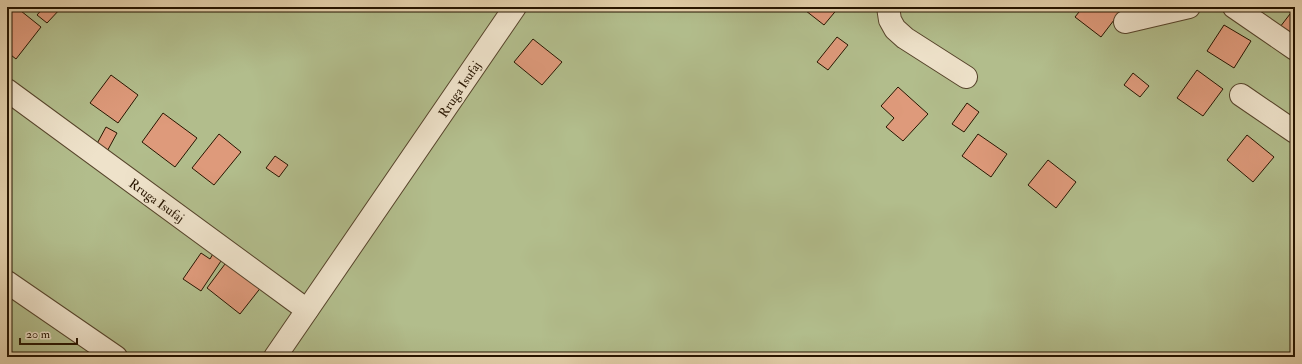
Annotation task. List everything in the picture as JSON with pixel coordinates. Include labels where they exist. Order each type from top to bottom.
[{"type":"street","name":"Rruga Isufaj","points":[[274,357],[515,7]]},
{"type":"street","points":[[888,7],[890,20],[895,29],[905,38],[966,77]]},
{"type":"street","points":[[1125,22],[1189,7]]},
{"type":"street","points":[[1234,7],[1262,15],[1295,49]]},
{"type":"street","name":"Rruga Isufaj","points":[[7,90],[307,310]]},
{"type":"street","points":[[1240,95],[1295,132]]},
{"type":"street","points":[[7,282],[116,357]]},
{"type":"green space","points":[[7,7],[1295,7],[1295,357],[7,357]]},
{"type":"building","points":[[10,7],[16,7],[41,27],[16,59],[7,52],[7,10]]},
{"type":"building","points":[[44,7],[61,8],[47,23],[37,15]]},
{"type":"building","points":[[801,7],[839,7],[824,25]]},
{"type":"building","points":[[1083,7],[1124,7],[1101,37],[1075,17]]},
{"type":"building","points":[[1290,14],[1295,18],[1295,39],[1280,27]]},
{"type":"building","points":[[1224,25],[1251,41],[1234,68],[1207,51]]},
{"type":"building","points":[[837,37],[848,45],[828,70],[817,62]]},
{"type":"building","points":[[533,39],[562,62],[542,85],[514,62]]},
{"type":"building","points":[[1197,70],[1223,89],[1203,116],[1177,98]]},
{"type":"building","points":[[1133,73],[1149,86],[1140,97],[1124,85]]},
{"type":"building","points":[[111,75],[138,95],[118,123],[90,103]]},
{"type":"building","points":[[898,87],[928,114],[903,141],[886,127],[894,118],[881,106]]},
{"type":"building","points":[[967,103],[979,112],[964,132],[952,124]]},
{"type":"building","points":[[163,113],[197,138],[175,167],[142,142]]},
{"type":"building","points":[[106,127],[117,133],[104,157],[93,151]]},
{"type":"building","points":[[219,134],[241,152],[214,185],[192,168]]},
{"type":"building","points":[[978,134],[1007,154],[991,177],[962,156]]},
{"type":"building","points":[[1247,135],[1274,157],[1253,182],[1227,160]]},
{"type":"building","points":[[275,156],[288,165],[279,177],[266,168]]},
{"type":"building","points":[[1048,160],[1076,182],[1056,208],[1028,185]]},
{"type":"building","points":[[214,252],[223,258],[201,291],[183,279],[201,253],[210,259]]},
{"type":"building","points":[[228,260],[262,286],[240,314],[207,288]]}]
